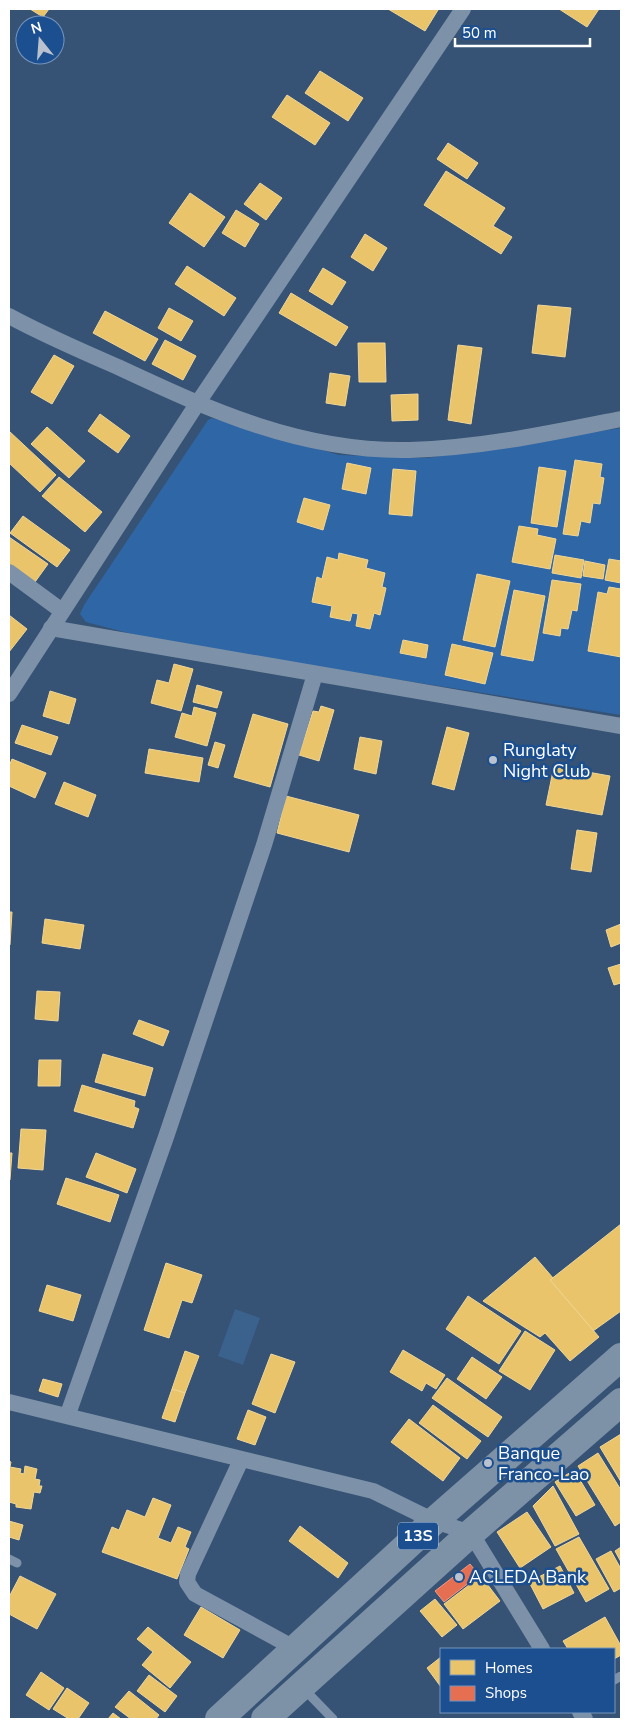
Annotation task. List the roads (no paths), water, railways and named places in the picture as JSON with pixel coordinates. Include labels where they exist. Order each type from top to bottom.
[{"type":"highway","name":"13S","points":[[219,1719],[434,1521],[621,1358]]},
{"type":"highway","name":"13S","points":[[265,1719],[471,1533],[621,1402]]},
{"type":"street","points":[[9,694],[196,404],[462,9]]},
{"type":"street","points":[[9,316],[196,404],[286,436],[316,443],[354,448],[407,450],[467,447],[512,441],[621,418]]},
{"type":"street","points":[[9,572],[62,611]]},
{"type":"street","points":[[51,628],[621,726]]},
{"type":"street","points":[[68,1414],[166,1137],[264,845],[315,674]]},
{"type":"street","points":[[9,1402],[68,1414],[241,1460],[373,1491],[434,1521],[471,1533],[541,1648]]},
{"type":"street","points":[[241,1460],[188,1574],[187,1582],[195,1594],[296,1649]]},
{"type":"lane","points":[[301,1686],[333,1719]]},
{"type":"place","name":"Runglaty Night Club","points":[[493,760]]},
{"type":"place","name":"Banque Franco-Lao","points":[[488,1463]]},
{"type":"place","name":"ACLEDA Bank","points":[[459,1577]]}]
